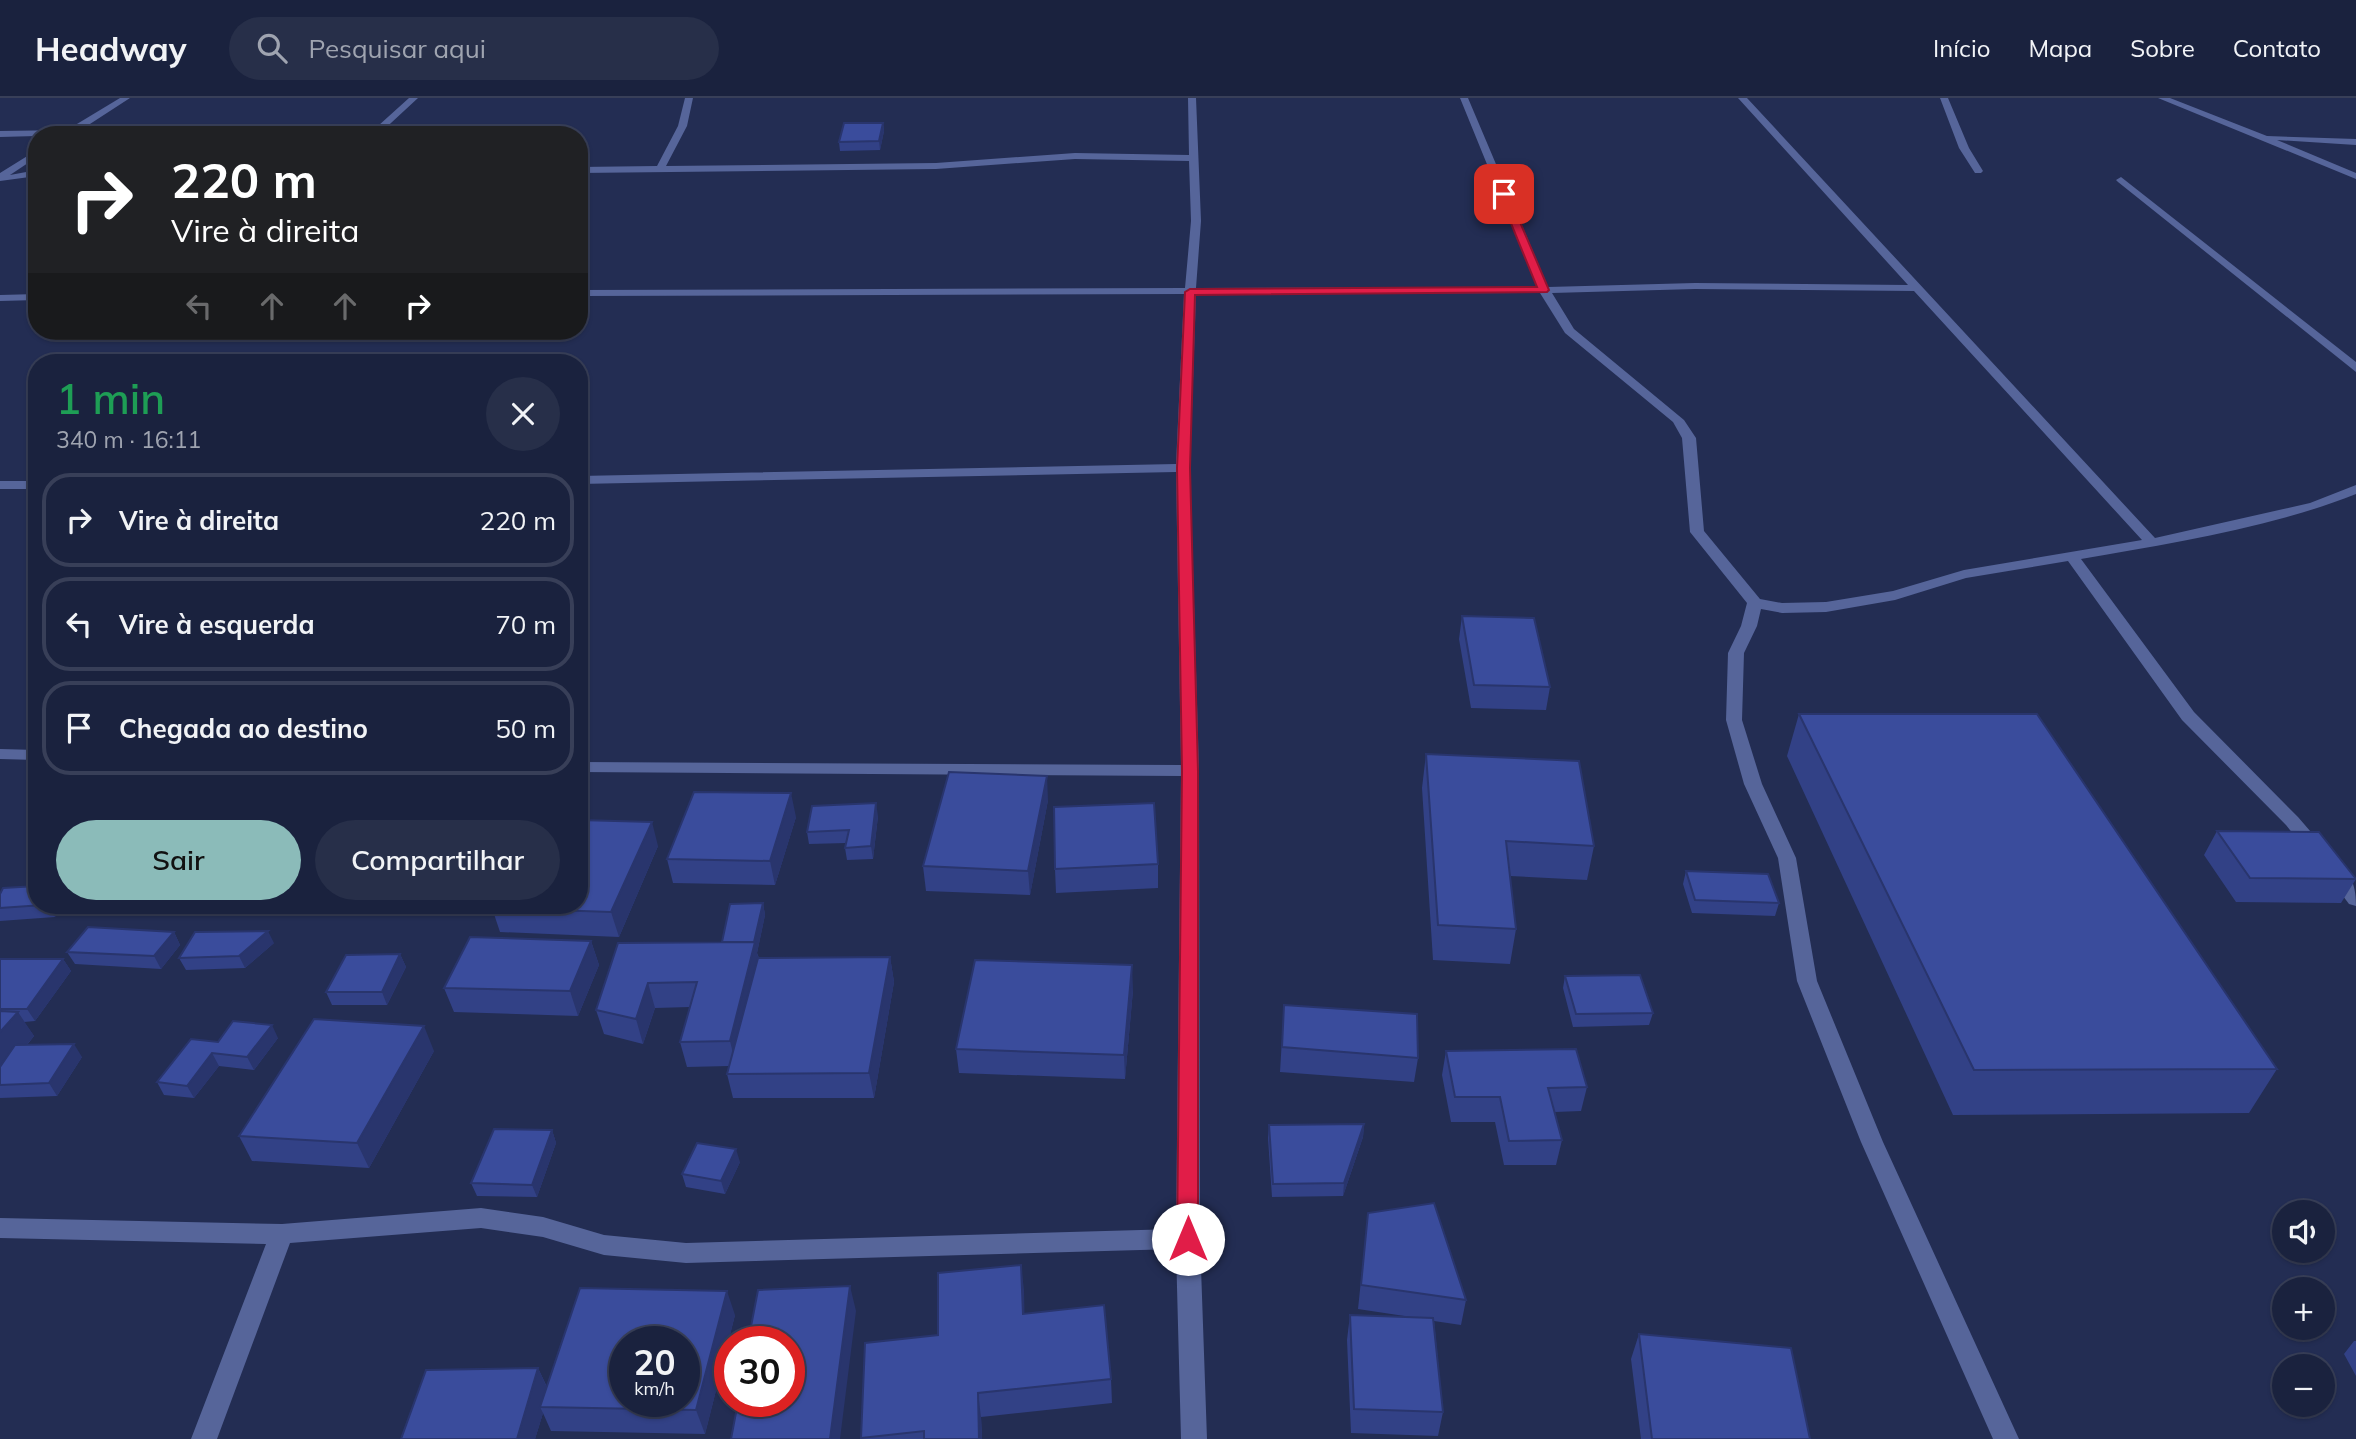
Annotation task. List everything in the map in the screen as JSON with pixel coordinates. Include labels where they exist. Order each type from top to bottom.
[{"type":"street","points":[[80,126],[125,98]]},
{"type":"street","points":[[382,126],[414,98]]},
{"type":"street","points":[[659,170],[674,146],[689,108],[689,98]]},
{"type":"street","points":[[1192,98],[1196,221],[1190,292],[1183,468],[1190,771],[1188,1239],[1194,1439]]},
{"type":"street","points":[[1464,98],[1544,290],[1569,331],[1678,420],[1689,438],[1697,532],[1755,603],[1782,608],[1826,607],[1895,595],[1964,574],[2152,543],[2314,506],[2356,489]]},
{"type":"street","points":[[1742,98],[2152,543]]},
{"type":"street","points":[[1944,98],[1964,148],[1978,171]]},
{"type":"street","points":[[2162,98],[2214,115],[2257,136],[2356,176]]},
{"type":"street","points":[[0,134],[28,134]]},
{"type":"street","points":[[2257,136],[2356,142]]},
{"type":"street","points":[[588,170],[936,166],[1074,156],[1194,158]]},
{"type":"street","points":[[0,178],[28,159]]},
{"type":"street","points":[[0,178],[28,174]]},
{"type":"street","points":[[2121,180],[2356,368]]},
{"type":"street","points":[[588,293],[1544,290],[1695,286],[1916,288]]},
{"type":"street","points":[[0,298],[28,297]]},
{"type":"street","points":[[588,480],[1183,468]]},
{"type":"street","points":[[0,485],[28,485]]},
{"type":"street","points":[[2073,558],[2188,716],[2292,821],[2356,899]]},
{"type":"street","points":[[1755,603],[1749,626],[1735,653],[1734,720],[1754,784],[1787,858],[1807,981],[1872,1142],[2006,1439]]},
{"type":"street","points":[[0,754],[28,755]]},
{"type":"street","points":[[588,767],[1190,771]]},
{"type":"street","points":[[0,1228],[282,1234],[481,1218],[542,1227],[604,1245],[686,1253],[1188,1239]]},
{"type":"street","points":[[204,1439],[282,1234]]},
{"type":"building","points":[[844,123],[883,123],[879,141],[839,142]]},
{"type":"building","points":[[1462,616],[1534,618],[1550,687],[1474,685]]},
{"type":"building","points":[[1799,714],[2037,714],[2277,1069],[1974,1070]]},
{"type":"building","points":[[1426,754],[1579,761],[1594,846],[1506,841],[1516,929],[1438,925]]},
{"type":"building","points":[[949,772],[1047,776],[1028,871],[923,866]]},
{"type":"building","points":[[694,792],[791,793],[770,861],[667,859]]},
{"type":"building","points":[[876,803],[871,846],[845,848],[849,830],[807,832],[812,806]]},
{"type":"building","points":[[1154,803],[1158,864],[1055,869],[1054,807]]},
{"type":"building","points":[[588,820],[652,822],[611,912],[588,911]]},
{"type":"building","points":[[2217,831],[2319,832],[2356,879],[2250,878]]},
{"type":"building","points":[[1686,871],[1768,874],[1779,903],[1695,900]]},
{"type":"building","points":[[28,887],[28,906],[0,908],[3,888]]},
{"type":"building","points":[[763,903],[754,942],[722,942],[730,904]]},
{"type":"building","points":[[88,927],[174,932],[154,956],[67,952]]},
{"type":"building","points":[[268,931],[239,956],[179,958],[195,932]]},
{"type":"building","points":[[470,937],[591,941],[570,991],[444,988]]},
{"type":"building","points":[[755,942],[730,1041],[680,1042],[697,982],[648,983],[636,1019],[596,1010],[618,943]]},
{"type":"building","points":[[400,954],[382,992],[326,992],[346,955]]},
{"type":"building","points":[[890,957],[869,1073],[727,1074],[758,958]]},
{"type":"building","points":[[0,959],[63,959],[27,1009],[0,1009]]},
{"type":"building","points":[[975,960],[1132,965],[1124,1055],[956,1049]]},
{"type":"building","points":[[1640,975],[1653,1013],[1576,1014],[1565,976]]},
{"type":"building","points":[[1284,1005],[1417,1014],[1418,1058],[1282,1047]]},
{"type":"building","points":[[0,1011],[18,1012],[0,1032]]},
{"type":"building","points":[[314,1019],[424,1026],[357,1143],[239,1136]]},
{"type":"building","points":[[233,1021],[272,1025],[247,1057],[212,1053],[187,1086],[157,1082],[191,1039],[218,1042]]},
{"type":"building","points":[[74,1044],[49,1083],[0,1085],[0,1067],[15,1045]]},
{"type":"building","points":[[1576,1049],[1587,1087],[1548,1088],[1562,1140],[1509,1141],[1500,1097],[1455,1097],[1446,1051]]},
{"type":"building","points":[[1364,1124],[1344,1183],[1273,1184],[1269,1125]]},
{"type":"building","points":[[494,1129],[552,1130],[532,1185],[471,1183]]},
{"type":"building","points":[[697,1143],[736,1149],[721,1181],[682,1174]]},
{"type":"building","points":[[1434,1203],[1466,1300],[1361,1285],[1368,1213]]},
{"type":"building","points":[[1021,1265],[1023,1314],[1104,1305],[1111,1379],[978,1393],[979,1439],[924,1439],[924,1431],[861,1438],[865,1343],[938,1335],[938,1273]]},
{"type":"building","points":[[850,1286],[830,1439],[731,1439],[735,1417],[805,1417],[805,1326],[751,1326],[758,1290]]},
{"type":"building","points":[[580,1288],[727,1291],[718,1326],[714,1326],[714,1341],[700,1395],[700,1326],[609,1326],[609,1408],[540,1407]]},
{"type":"building","points":[[1350,1315],[1433,1318],[1443,1412],[1354,1409]]},
{"type":"building","points":[[1639,1334],[1791,1348],[1810,1439],[1652,1439]]},
{"type":"building","points":[[538,1368],[517,1439],[401,1439],[426,1370]]},
{"type":"route","points":[[1188,1239],[1190,771],[1183,468],[1186,448],[1190,292],[1544,290],[1504,194]]}]
